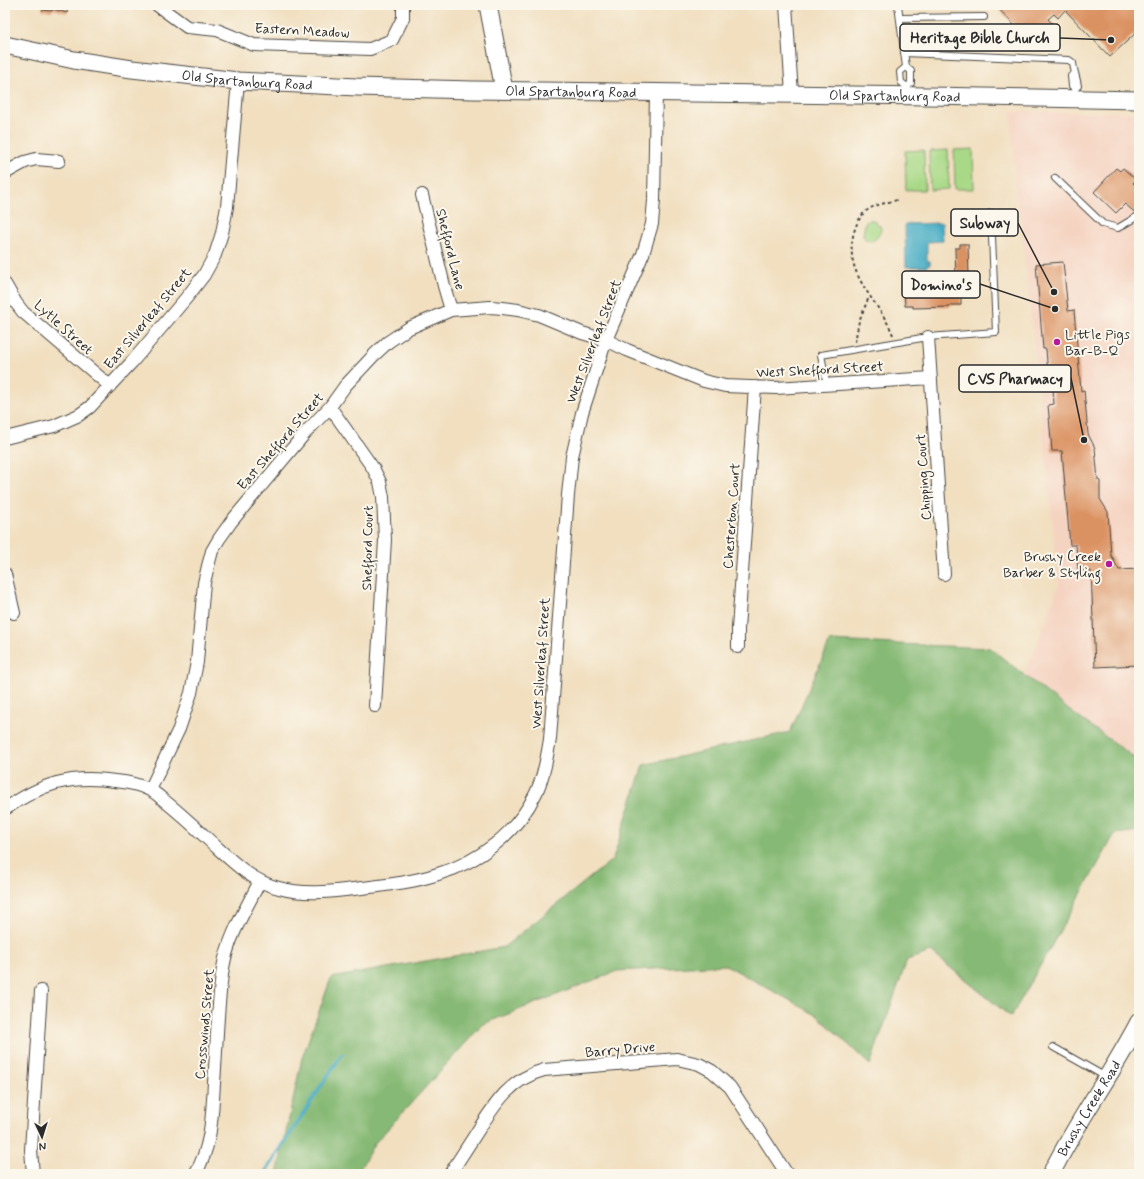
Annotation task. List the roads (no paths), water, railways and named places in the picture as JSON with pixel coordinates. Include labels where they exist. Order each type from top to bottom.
[{"type":"street","name":"Eastern Meadow","points":[[157,5],[187,27],[217,30],[254,45],[370,48],[392,40],[402,18],[403,5]]},
{"type":"street","points":[[488,5],[504,90]]},
{"type":"street","points":[[786,5],[792,94]]},
{"type":"street","name":"Old Spartanburg Road","points":[[5,45],[74,60],[132,69],[238,81],[385,88],[656,93],[792,94],[907,91],[1076,94],[1139,100]]},
{"type":"street","name":"East Silverleaf Street","points":[[5,438],[54,426],[79,415],[90,407],[187,297],[204,275],[215,255],[222,233],[227,207],[238,81]]},
{"type":"street","name":"West Silverleaf Street","points":[[150,790],[177,811],[242,870],[260,881],[280,888],[316,893],[374,887],[413,880],[438,874],[460,866],[485,853],[511,829],[528,806],[535,795],[544,770],[550,739],[572,457],[582,412],[606,340],[642,254],[652,224],[654,200],[656,93]]},
{"type":"street","points":[[5,173],[25,162],[36,159],[59,161]]},
{"type":"street","name":"Shefford Lane","points":[[422,195],[451,310]]},
{"type":"street","name":"Lytle Street","points":[[5,284],[23,312],[110,386]]},
{"type":"street","name":"East Shefford Street","points":[[150,790],[179,729],[191,693],[197,662],[204,583],[212,551],[231,522],[301,438],[330,407],[345,386],[374,354],[388,342],[409,328],[451,310],[490,307],[518,310],[539,315],[582,333],[606,340]]},
{"type":"street","points":[[928,337],[931,378]]},
{"type":"street","name":"West Shefford Street","points":[[606,340],[704,381],[725,386],[776,388],[931,378]]},
{"type":"street","name":"Chipping Court","points":[[931,378],[944,574]]},
{"type":"street","name":"Chesterton Court","points":[[738,647],[755,387]]},
{"type":"street","name":"Shefford Court","points":[[330,407],[373,468],[380,482],[383,497],[385,540],[375,706]]},
{"type":"street","points":[[5,574],[14,613]]},
{"type":"street","points":[[5,810],[38,789],[69,780],[96,778],[132,783],[150,790]]},
{"type":"street","name":"Crosswinds Street","points":[[195,1174],[205,1154],[210,1135],[220,994],[224,966],[232,939],[260,881]]},
{"type":"street","points":[[33,1174],[31,1150],[40,991]]},
{"type":"street","name":"Brushy Creek Road","points":[[1051,1174],[1064,1148],[1138,1026]]},
{"type":"street","name":"Barry Drive","points":[[450,1174],[492,1108],[504,1093],[524,1078],[536,1072],[549,1070],[677,1059],[700,1064],[712,1071],[730,1088],[738,1097],[787,1174]]},
{"type":"street","points":[[1063,1174],[1064,1148]]},
{"type":"lane","points":[[898,5],[906,67],[910,71],[911,83],[907,91],[901,82],[900,72],[906,67]]},
{"type":"lane","points":[[900,18],[984,17]]},
{"type":"lane","points":[[904,53],[1070,60],[1073,63],[1075,74],[1071,76],[1072,86],[1076,94]]},
{"type":"lane","points":[[1055,178],[1103,224],[1118,228],[1138,216]]},
{"type":"lane","points":[[827,385],[821,355],[928,337],[996,332],[991,213]]},
{"type":"lane","points":[[1053,1047],[1107,1078]]},
{"type":"water","points":[[942,223],[943,241],[927,242],[927,261],[930,261],[930,265],[927,265],[927,267],[906,267],[905,224]]},
{"type":"waterway","points":[[264,1174],[342,1054]]},
{"type":"place","name":"Heritage Bible Church","points":[[1111,40]]},
{"type":"place","name":"Subway","points":[[1054,292]]},
{"type":"place","name":"Domino's","points":[[1055,309]]},
{"type":"place","name":"Little Pigs Bar-B-Q","points":[[1057,342]]},
{"type":"place","name":"CVS Pharmacy","points":[[1084,440]]},
{"type":"place","name":"Brushy Creek Barber & Styling","points":[[1109,564]]}]
